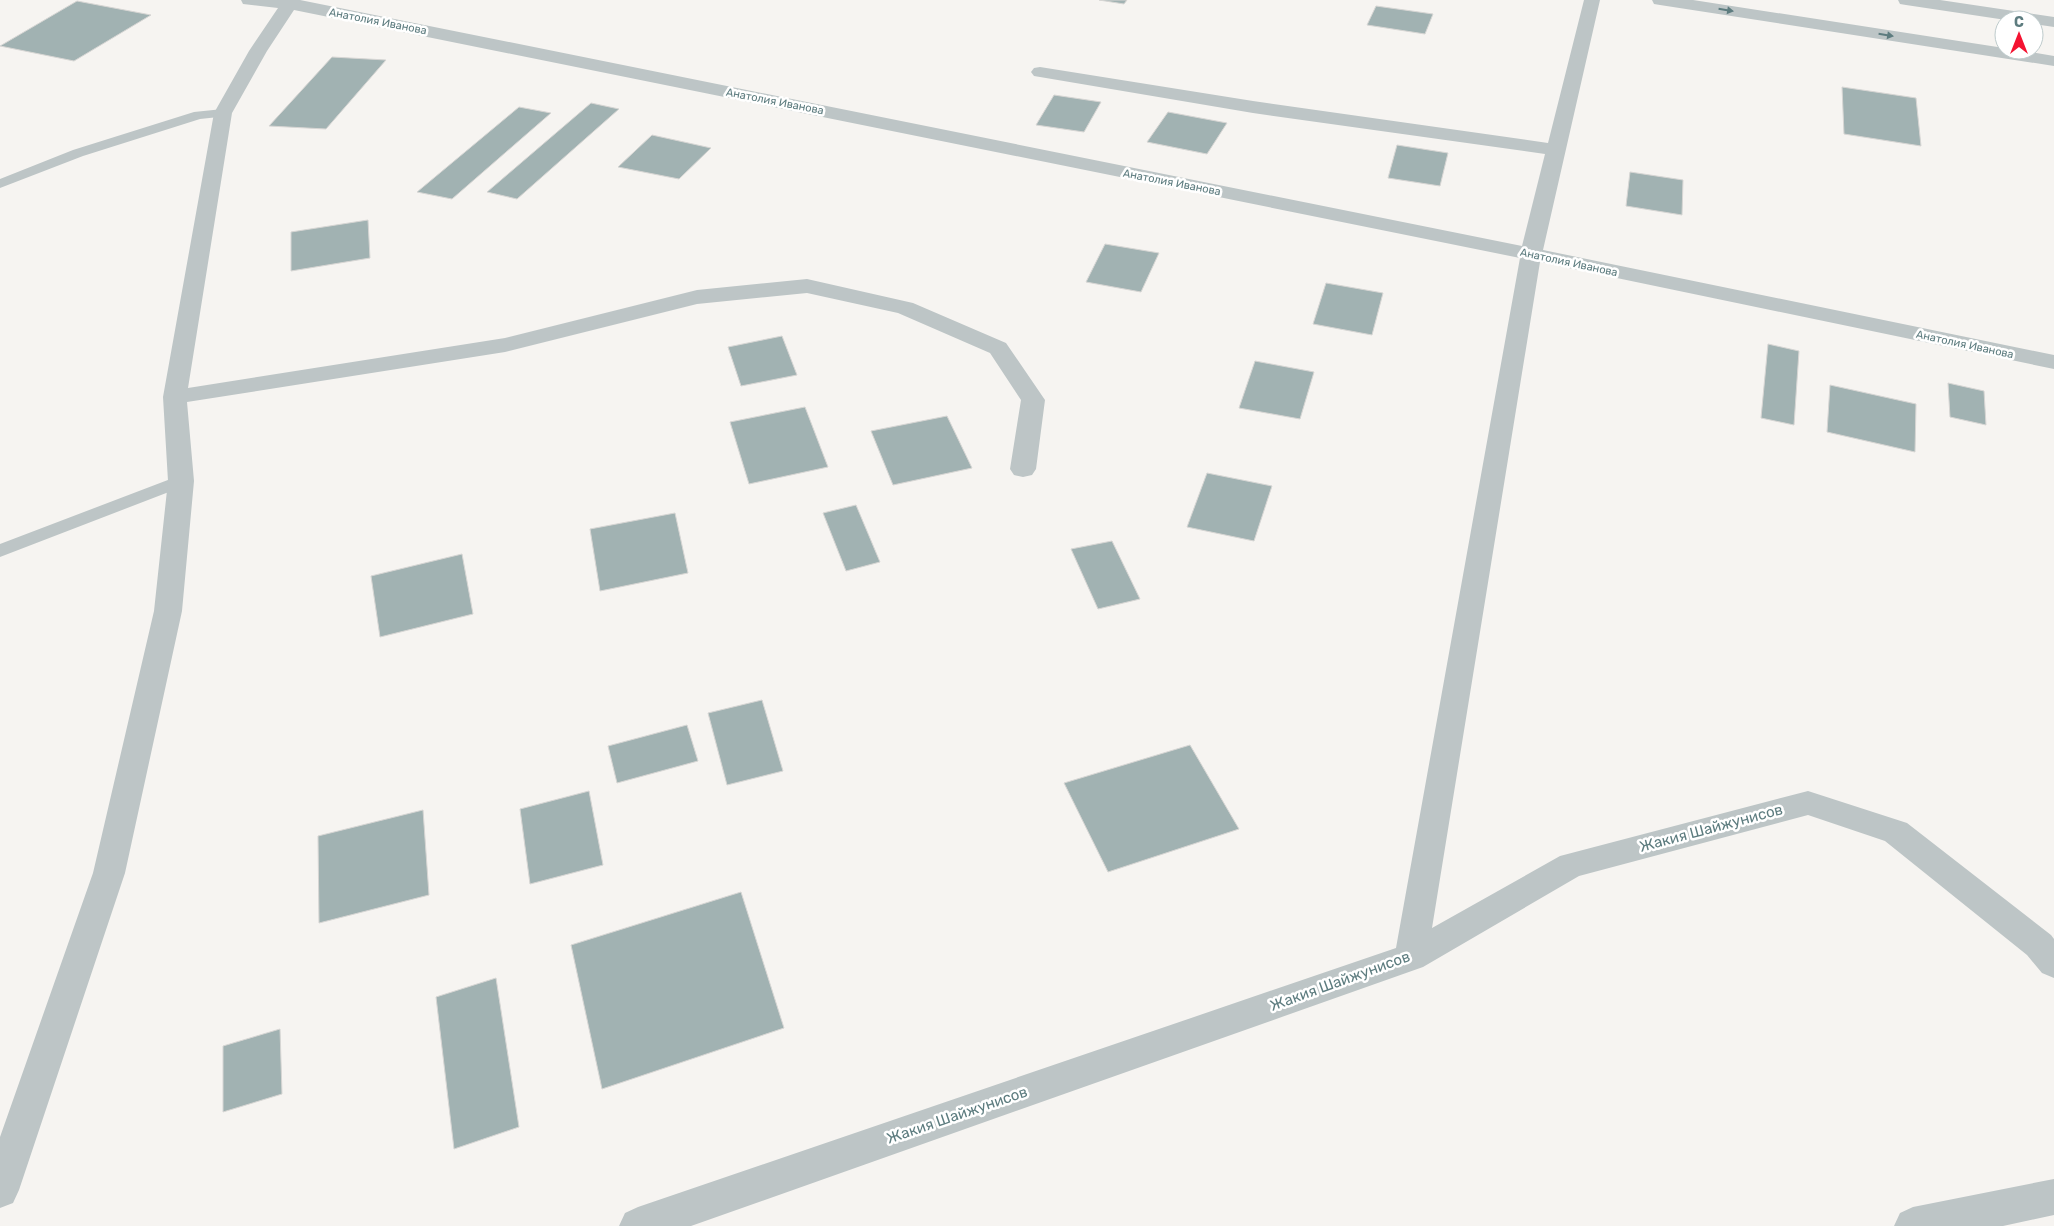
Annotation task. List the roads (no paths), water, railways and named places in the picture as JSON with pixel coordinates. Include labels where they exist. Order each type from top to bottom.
[{"type":"street","name":"Анатолия Иванова","points":[[249,0],[290,2],[2054,362]]},
{"type":"street","points":[[1411,957],[1531,254],[1592,0]]},
{"type":"street","points":[[1660,0],[2054,61]]},
{"type":"street","points":[[1906,0],[2054,22]]},
{"type":"street","points":[[0,1190],[109,873],[168,611],[181,481],[175,397],[223,113],[258,51],[290,2]]},
{"type":"street","points":[[1040,72],[1253,107],[1557,150]]},
{"type":"street","points":[[175,397],[505,345],[697,297],[807,286],[905,308],[998,348],[1033,400],[1023,468]]},
{"type":"street","name":"Жакия Шайжунисов","points":[[638,1226],[1411,957],[1571,865],[1808,803],[1896,832],[2039,945],[2054,963]]},
{"type":"street","points":[[1913,1226],[2054,1197]]},
{"type":"lane","points":[[0,184],[78,153],[199,115],[223,113]]},
{"type":"lane","points":[[0,551],[181,481]]}]
